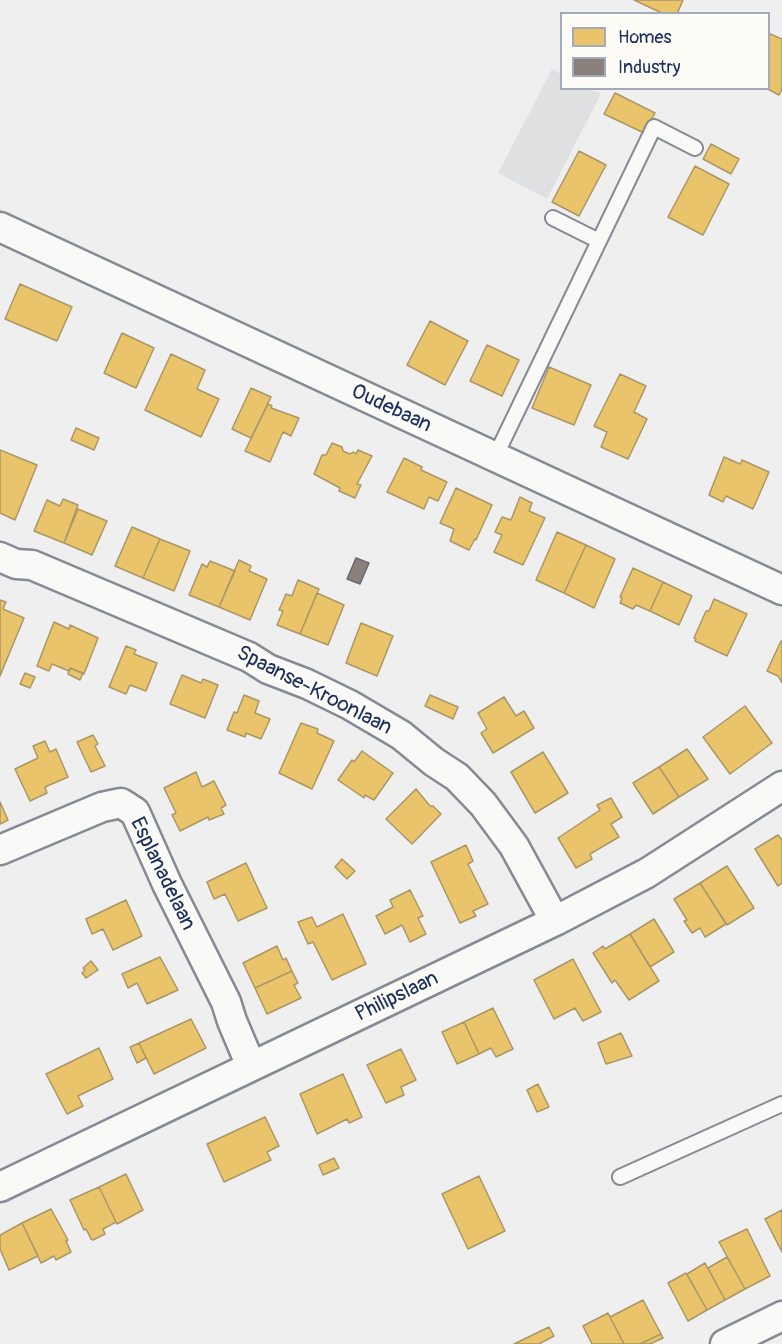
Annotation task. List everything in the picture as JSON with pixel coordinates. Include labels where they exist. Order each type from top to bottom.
[{"type":"street","name":"Oudebaan","points":[[0,227],[782,590]]},
{"type":"street","name":"Spaanse-Kroonlaan","points":[[0,557],[16,564],[32,565],[249,657],[267,669],[307,684],[350,705],[401,735],[434,762],[458,777],[483,804],[514,846],[555,921]]},
{"type":"street","name":"Philipslaan","points":[[0,1187],[555,921],[647,873],[782,786]]},
{"type":"street","name":"Esplanadelaan","points":[[0,850],[102,807],[121,803],[135,812],[167,884],[226,1002],[231,1021],[251,1066]]},
{"type":"street","points":[[725,1344],[782,1316]]},
{"type":"lane","points":[[495,457],[654,127],[695,147]]},
{"type":"lane","points":[[553,218],[599,241]]},
{"type":"lane","points":[[620,1177],[782,1104]]},
{"type":"shaded area","points":[[552,69],[560,73],[560,90],[592,90],[601,94],[547,199],[498,173]]},
{"type":"building: Homes","points":[[634,0],[683,0],[678,12],[660,12]]},
{"type":"building: Homes","points":[[770,34],[782,39],[782,89],[779,95],[770,90]]},
{"type":"building: Homes","points":[[615,93],[655,113],[644,133],[604,114]]},
{"type":"building: Homes","points":[[711,144],[739,159],[731,174],[703,159]]},
{"type":"building: Homes","points":[[579,151],[606,165],[579,216],[552,202]]},
{"type":"building: Homes","points":[[695,166],[729,184],[703,235],[668,217]]},
{"type":"building: Homes","points":[[20,284],[72,307],[57,341],[5,319]]},
{"type":"building: Homes","points":[[430,321],[468,341],[445,385],[407,365]]},
{"type":"building: Homes","points":[[122,333],[154,348],[136,388],[104,373]]},
{"type":"building: Homes","points":[[487,345],[519,360],[502,396],[470,381]]},
{"type":"building: Homes","points":[[171,354],[205,370],[197,389],[219,399],[201,437],[145,410]]},
{"type":"building: Homes","points":[[549,367],[591,385],[574,425],[532,408]]},
{"type":"building: Homes","points":[[620,374],[646,386],[634,412],[647,419],[628,459],[601,447],[607,432],[594,426]]},
{"type":"building: Homes","points":[[251,388],[271,397],[251,438],[232,429]]},
{"type":"building: Homes","points":[[268,404],[272,406],[271,408],[299,418],[291,436],[283,432],[270,462],[245,451]]},
{"type":"building: Homes","points":[[76,428],[99,438],[94,450],[71,440]]},
{"type":"building: Homes","points":[[332,443],[342,447],[343,451],[350,454],[353,452],[356,454],[358,450],[372,456],[357,484],[361,485],[355,498],[339,491],[340,488],[314,474],[322,455],[326,455]]},
{"type":"building: Homes","points":[[0,450],[37,465],[15,520],[0,513]]},
{"type":"building: Homes","points":[[724,457],[740,464],[742,460],[769,472],[753,509],[726,496],[723,502],[709,495]]},
{"type":"building: Homes","points":[[404,458],[422,467],[421,470],[447,482],[438,501],[429,497],[424,509],[387,492]]},
{"type":"building: Homes","points":[[456,488],[492,505],[469,550],[450,541],[454,529],[440,523]]},
{"type":"building: Homes","points":[[520,497],[532,503],[529,511],[545,518],[523,565],[494,552],[502,535],[495,532],[502,517],[511,520]]},
{"type":"building: Homes","points":[[63,499],[78,505],[64,543],[34,531],[47,500],[60,506]]},
{"type":"building: Homes","points":[[78,509],[107,521],[92,555],[64,543]]},
{"type":"building: Homes","points":[[132,527],[160,539],[143,578],[115,566]]},
{"type":"building: Homes","points":[[557,532],[586,545],[564,593],[536,580]]},
{"type":"building: Homes","points":[[160,539],[190,551],[174,591],[143,578]]},
{"type":"building: Homes","points":[[586,545],[615,559],[594,608],[564,593]]},
{"type":"building: Homes","points":[[239,560],[251,566],[249,571],[267,579],[250,620],[219,607]]},
{"type":"building: Homes","points":[[210,561],[235,571],[219,607],[189,595],[202,564],[207,567]]},
{"type":"building: Homes","points":[[633,568],[663,582],[650,611],[636,605],[633,609],[620,603],[622,598],[620,597]]},
{"type":"building: Homes","points":[[298,580],[319,589],[300,634],[277,625],[283,611],[279,610],[286,594],[292,596]]},
{"type":"building: Homes","points":[[663,582],[692,596],[679,625],[650,611]]},
{"type":"building: Homes","points":[[317,593],[344,605],[328,645],[300,634]]},
{"type":"building: Homes","points":[[714,599],[747,614],[727,656],[695,641],[694,638]]},
{"type":"building: Homes","points":[[0,600],[6,602],[3,609],[24,618],[0,676]]},
{"type":"building: Homes","points":[[54,622],[69,629],[70,625],[98,638],[84,674],[52,664],[49,671],[37,666]]},
{"type":"building: Homes","points":[[361,623],[393,636],[377,676],[346,663]]},
{"type":"building: Homes","points":[[781,641],[782,683],[778,676],[767,671]]},
{"type":"building: Homes","points":[[126,646],[136,650],[134,654],[157,663],[146,691],[130,685],[126,694],[109,687]]},
{"type":"building: Homes","points":[[70,668],[83,673],[80,680],[68,674]]},
{"type":"building: Homes","points":[[25,673],[35,677],[30,688],[20,684]]},
{"type":"building: Homes","points":[[182,675],[201,683],[203,679],[218,685],[205,718],[170,704]]},
{"type":"building: Homes","points":[[244,695],[259,701],[255,713],[270,719],[261,739],[246,733],[245,737],[227,730]]},
{"type":"building: Homes","points":[[430,695],[458,707],[453,719],[425,706]]},
{"type":"building: Homes","points":[[504,697],[516,716],[524,711],[534,728],[493,753],[481,733],[487,729],[478,713]]},
{"type":"building: Homes","points":[[745,706],[772,743],[730,774],[703,737]]},
{"type":"building: Homes","points":[[301,723],[318,729],[317,733],[334,741],[312,789],[279,773]]},
{"type":"building: Homes","points":[[93,735],[98,744],[95,746],[105,766],[91,772],[77,742]]},
{"type":"building: Homes","points":[[45,741],[50,752],[56,749],[68,777],[45,787],[47,793],[30,801],[15,769],[38,758],[33,746]]},
{"type":"building: Homes","points":[[687,749],[708,779],[679,797],[659,767]]},
{"type":"building: Homes","points":[[362,751],[393,773],[374,800],[365,795],[364,798],[338,780],[352,760],[354,762]]},
{"type":"building: Homes","points":[[543,752],[568,793],[535,813],[511,772]]},
{"type":"building: Homes","points":[[659,767],[679,797],[653,814],[633,783]]},
{"type":"building: Homes","points":[[196,772],[202,787],[214,781],[226,805],[221,808],[224,814],[209,820],[208,817],[180,831],[172,815],[176,813],[164,788]]},
{"type":"building: Homes","points":[[416,789],[430,806],[441,814],[412,844],[386,819]]},
{"type":"building: Homes","points":[[611,798],[622,817],[611,824],[619,837],[590,854],[592,859],[576,868],[558,838],[600,810],[597,805]]},
{"type":"building: Homes","points":[[0,802],[8,820],[0,824]]},
{"type":"building: Homes","points":[[778,835],[782,840],[782,883],[778,886],[755,849]]},
{"type":"building: Homes","points":[[466,845],[473,861],[468,864],[488,904],[473,911],[476,916],[460,923],[431,862]]},
{"type":"building: Homes","points":[[342,859],[355,871],[347,879],[335,867]]},
{"type":"building: Homes","points":[[246,863],[267,908],[238,921],[225,894],[214,899],[207,882]]},
{"type":"building: Homes","points":[[727,866],[754,908],[727,925],[700,883]]},
{"type":"building: Homes","points":[[700,883],[726,924],[705,937],[700,928],[692,933],[674,899]]},
{"type":"building: Homes","points":[[410,890],[423,916],[418,918],[426,934],[410,942],[402,925],[385,934],[376,916],[393,907],[390,900]]},
{"type":"building: Homes","points":[[126,900],[142,936],[113,950],[103,929],[92,934],[86,919]]},
{"type":"building: Homes","points":[[343,914],[366,964],[332,980],[313,942],[308,944],[298,922],[312,917],[317,927]]},
{"type":"building: Homes","points":[[654,919],[674,952],[650,967],[630,934]]},
{"type":"building: Homes","points":[[630,934],[659,981],[629,1000],[615,980],[612,983],[593,953],[603,946],[605,949]]},
{"type":"building: Homes","points":[[277,946],[283,960],[286,958],[292,971],[255,988],[243,963]]},
{"type":"building: Homes","points":[[160,957],[178,990],[147,1004],[137,983],[128,988],[122,974]]},
{"type":"building: Homes","points":[[573,959],[601,1012],[583,1021],[575,1008],[554,1019],[534,980]]},
{"type":"building: Homes","points":[[91,961],[98,970],[86,978],[82,973],[85,970],[83,968]]},
{"type":"building: Homes","points":[[292,971],[298,983],[294,985],[301,998],[267,1014],[255,988]]},
{"type":"building: Homes","points":[[493,1008],[513,1049],[496,1057],[491,1048],[479,1054],[464,1022]]},
{"type":"building: Homes","points":[[191,1019],[206,1048],[154,1074],[139,1043]]},
{"type":"building: Homes","points":[[464,1022],[479,1054],[457,1064],[442,1032]]},
{"type":"building: Homes","points":[[621,1033],[632,1056],[606,1064],[598,1043]]},
{"type":"building: Homes","points":[[139,1043],[146,1058],[137,1063],[130,1047]]},
{"type":"building: Homes","points":[[99,1048],[113,1079],[78,1096],[83,1106],[67,1114],[46,1074]]},
{"type":"building: Homes","points":[[401,1049],[416,1080],[401,1087],[404,1095],[386,1103],[367,1065]]},
{"type":"building: Homes","points":[[343,1074],[362,1117],[349,1123],[347,1119],[317,1134],[300,1094]]},
{"type":"building: Homes","points":[[538,1084],[549,1107],[537,1112],[527,1090]]},
{"type":"building: Homes","points":[[265,1117],[279,1146],[267,1152],[271,1160],[224,1182],[207,1144]]},
{"type":"building: Homes","points":[[334,1158],[339,1168],[323,1175],[319,1165]]},
{"type":"building: Homes","points":[[126,1174],[143,1210],[117,1224],[99,1187]]},
{"type":"building: Homes","points":[[479,1176],[505,1231],[468,1249],[442,1194]]},
{"type":"building: Homes","points":[[99,1187],[116,1222],[103,1229],[105,1234],[93,1240],[86,1229],[84,1230],[70,1200]]},
{"type":"building: Homes","points":[[51,1209],[68,1240],[66,1241],[71,1252],[56,1260],[54,1256],[41,1263],[22,1223]]},
{"type":"building: Homes","points":[[782,1210],[782,1252],[765,1219]]},
{"type":"building: Homes","points":[[22,1223],[38,1256],[9,1270],[0,1249],[0,1235]]},
{"type":"building: Homes","points":[[747,1229],[770,1276],[745,1289],[719,1242]]},
{"type":"building: Homes","points":[[727,1257],[745,1289],[725,1300],[708,1268]]},
{"type":"building: Homes","points":[[705,1263],[725,1300],[707,1310],[687,1274]]},
{"type":"building: Homes","points":[[686,1273],[707,1310],[688,1321],[668,1283]]},
{"type":"building: Homes","points":[[643,1300],[661,1334],[640,1344],[624,1344],[610,1317]]},
{"type":"building: Homes","points":[[608,1313],[624,1344],[592,1344],[583,1326]]},
{"type":"building: Homes","points":[[549,1327],[554,1336],[539,1344],[514,1344]]},
{"type":"building: Homes","points":[[661,1334],[663,1338],[650,1344],[640,1344]]},
{"type":"building: Industry","points":[[356,558],[369,563],[360,584],[347,579]]}]
